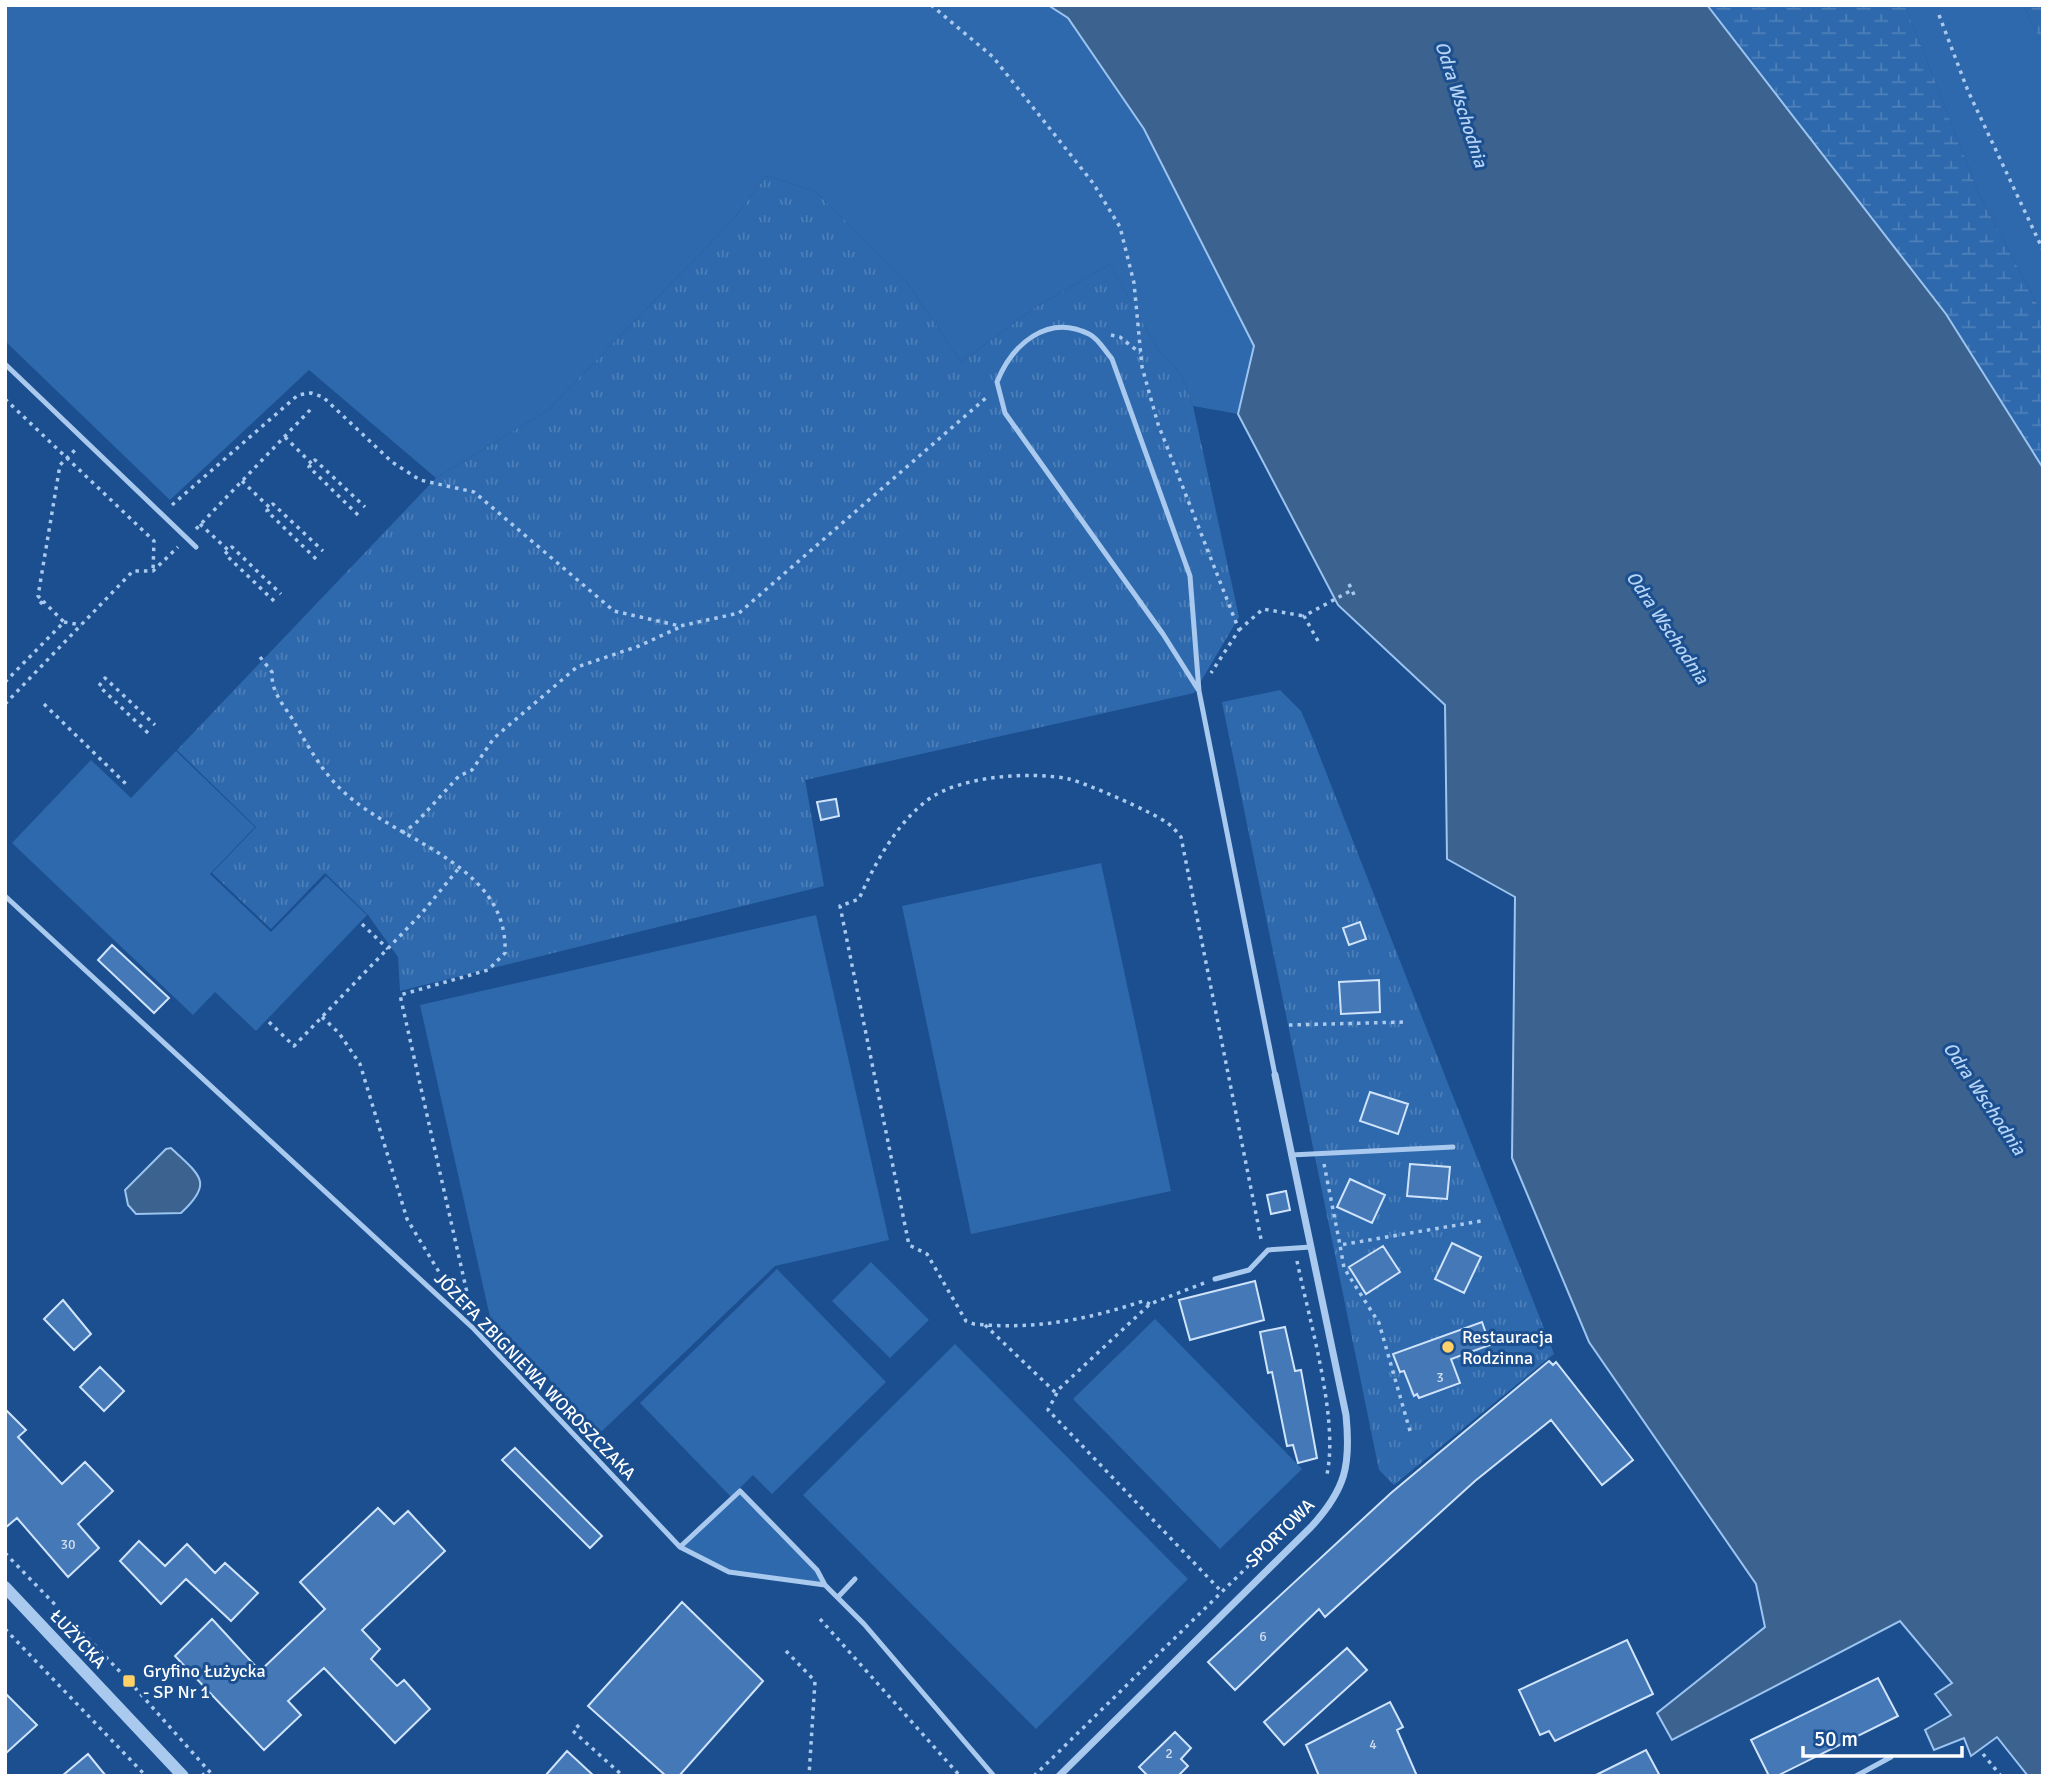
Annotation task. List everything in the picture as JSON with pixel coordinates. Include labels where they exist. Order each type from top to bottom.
[{"type":"street","name":"SPORTOWA","points":[[1059,1776],[1311,1527],[1341,1488],[1348,1464],[1346,1415],[1275,1075]]},
{"type":"street","name":"ŁUŻYCKA","points":[[5,1587],[183,1776]]},
{"type":"lane","points":[[1199,691],[1163,634],[1005,413],[997,389],[1005,362],[1030,337],[1045,331],[1075,329],[1092,335],[1112,359],[1190,576],[1199,691],[1275,1075]]},
{"type":"lane","points":[[5,364],[196,547]]},
{"type":"lane","name":"JÓZEFA ZBIGNIEWA WOROSZCZAKA","points":[[5,896],[474,1329],[680,1547],[729,1572],[825,1586]]},
{"type":"lane","points":[[1291,1155],[1453,1147]]},
{"type":"lane","points":[[1215,1279],[1249,1270],[1268,1250],[1311,1247]]},
{"type":"lane","points":[[680,1547],[740,1492],[817,1570],[825,1586],[838,1597],[995,1776]]},
{"type":"lane","points":[[838,1597],[855,1579]]},
{"type":"lane","points":[[1856,1776],[1891,1757]]},
{"type":"path","points":[[931,5],[993,57],[1093,183],[1121,227],[1134,283],[1142,367],[1158,424],[1239,630]]},
{"type":"path","points":[[1939,15],[1968,91],[2043,250]]},
{"type":"path","points":[[1092,335],[1105,333],[1119,337],[1140,353]]},
{"type":"path","points":[[402,833],[415,824],[459,776],[472,770],[494,738],[577,667],[639,646],[680,626],[738,613],[997,389]]},
{"type":"path","points":[[162,514],[298,395],[311,393],[323,397],[392,462],[420,480],[474,492],[614,611],[680,626]]},
{"type":"path","points":[[5,399],[154,541],[153,571]]},
{"type":"path","points":[[5,704],[133,571],[153,571],[311,409]]},
{"type":"path","points":[[285,437],[312,464]]},
{"type":"path","points":[[81,625],[64,622],[41,603],[38,596],[60,465],[85,440]]},
{"type":"path","points":[[358,515],[309,467],[315,460],[365,507]]},
{"type":"path","points":[[242,481],[270,508]]},
{"type":"path","points":[[316,559],[267,511],[274,504],[323,551]]},
{"type":"path","points":[[200,524],[228,550]]},
{"type":"path","points":[[274,601],[225,554],[228,550],[232,547],[281,594]]},
{"type":"path","points":[[1349,584],[1356,598]]},
{"type":"path","points":[[1199,691],[1239,630],[1263,609],[1304,617],[1352,590]]},
{"type":"path","points":[[1304,617],[1318,641]]},
{"type":"path","points":[[5,682],[64,622]]},
{"type":"path","points":[[260,657],[272,673],[271,686],[301,736],[334,782],[358,804],[459,868],[493,900],[503,925],[505,953],[488,970],[400,995],[474,1329]]},
{"type":"path","points":[[148,733],[99,685],[106,678],[155,725]]},
{"type":"path","points":[[44,704],[127,785]]},
{"type":"path","points":[[1150,1304],[1143,1301],[1104,1314],[1055,1324],[985,1325],[966,1321],[927,1254],[909,1245],[840,906],[859,899],[871,871],[907,821],[929,800],[958,785],[1028,775],[1070,779],[1166,821],[1181,837],[1264,1254]]},
{"type":"path","points":[[269,1022],[293,1046],[388,949],[459,868]]},
{"type":"path","points":[[362,924],[388,949]]},
{"type":"path","points":[[322,1017],[339,1033],[360,1064],[407,1219],[447,1285]]},
{"type":"path","points":[[1289,1025],[1406,1022]]},
{"type":"path","points":[[1321,1152],[1344,1268],[1379,1322],[1410,1431]]},
{"type":"path","points":[[1340,1245],[1481,1221]]},
{"type":"path","points":[[1295,1248],[1331,1440],[1331,1456],[1322,1485]]},
{"type":"path","points":[[1215,1279],[1150,1304],[1056,1394],[1048,1410],[1221,1591]]},
{"type":"path","points":[[985,1325],[1056,1394]]},
{"type":"path","points":[[1034,1776],[1294,1521]]},
{"type":"path","points":[[5,1553],[129,1681],[214,1776]]},
{"type":"path","points":[[820,1619],[960,1776]]},
{"type":"path","points":[[5,1629],[146,1776]]},
{"type":"path","points":[[786,1651],[815,1681],[809,1776]]},
{"type":"path","points":[[579,1725],[573,1731],[623,1776]]},
{"type":"path","points":[[1983,1754],[2001,1776]]},
{"type":"path","points":[[202,1776],[208,1770]]},
{"type":"green space","points":[[5,5],[1048,5],[1068,18],[1144,129],[1254,347],[1238,414],[1193,406],[1182,376],[1157,348],[1110,264],[1036,307],[961,362],[906,281],[815,191],[766,176],[733,220],[548,410],[436,478],[309,370],[170,500],[5,341]]},
{"type":"green space","points":[[1710,5],[1905,5],[1979,194],[2043,315],[2043,523],[1717,33]]},
{"type":"green space","points":[[1905,5],[2023,5],[2043,46],[2043,315],[1979,194]]},
{"type":"green space","points":[[2023,5],[2043,5],[2043,46]]},
{"type":"green space","points":[[766,176],[815,191],[906,281],[961,362],[1036,307],[1110,264],[1157,348],[1182,376],[1193,406],[1239,617],[1194,693],[805,780],[824,886],[400,991],[398,957],[368,915],[325,873],[271,929],[212,873],[256,827],[177,750],[436,478],[548,410],[733,220]]},
{"type":"green space","points":[[1280,690],[1301,711],[1313,739],[1554,1354],[1394,1485],[1379,1470],[1222,702]]},
{"type":"green space","points":[[176,751],[255,827],[210,874],[271,932],[326,876],[367,915],[256,1031],[215,992],[193,1015],[12,843],[91,760],[131,798]]},
{"type":"green space","points":[[1101,863],[1171,1191],[971,1234],[902,906]]},
{"type":"green space","points":[[816,915],[889,1240],[775,1266],[600,1433],[490,1317],[420,1005]]},
{"type":"green space","points":[[871,1262],[929,1320],[890,1358],[832,1301]]},
{"type":"green space","points":[[777,1269],[886,1382],[772,1494],[753,1475],[731,1497],[640,1403]]},
{"type":"green space","points":[[1155,1319],[1302,1469],[1220,1549],[1073,1399]]},
{"type":"green space","points":[[955,1344],[1188,1579],[1036,1729],[803,1495]]},
{"type":"green space","points":[[740,1491],[817,1570],[825,1585],[729,1572],[680,1547]]},
{"type":"water","name":"Odra Wschodnia","points":[[1048,5],[1707,5],[1946,314],[2043,468],[2043,1776],[2028,1776],[1997,1737],[1971,1756],[1964,1738],[1934,1750],[1925,1730],[1951,1715],[1935,1694],[1952,1683],[1900,1621],[1672,1740],[1657,1713],[1765,1627],[1756,1584],[1589,1342],[1512,1158],[1515,897],[1447,859],[1445,705],[1338,605],[1238,414],[1254,346],[1144,129],[1068,18]]},
{"type":"water","points":[[171,1148],[195,1172],[200,1186],[198,1194],[181,1213],[136,1214],[128,1205],[125,1190],[166,1149]]},
{"type":"building","points":[[836,799],[839,816],[821,820],[817,802]]},
{"type":"building","points":[[1360,922],[1366,939],[1349,945],[1343,928]]},
{"type":"building","points":[[112,945],[169,998],[154,1013],[98,960]]},
{"type":"building","points":[[1379,980],[1380,1012],[1341,1014],[1339,982]]},
{"type":"building","points":[[1370,1092],[1408,1104],[1398,1134],[1360,1121]]},
{"type":"building","points":[[1410,1164],[1450,1167],[1447,1199],[1407,1196]]},
{"type":"building","points":[[1350,1179],[1385,1195],[1372,1223],[1337,1207]]},
{"type":"building","points":[[1286,1191],[1290,1210],[1271,1214],[1267,1195]]},
{"type":"building","points":[[1452,1243],[1481,1257],[1464,1293],[1435,1279]]},
{"type":"building","points":[[1383,1246],[1400,1272],[1366,1294],[1349,1267]]},
{"type":"building","points":[[1255,1281],[1264,1320],[1190,1340],[1179,1300]]},
{"type":"building","points":[[63,1300],[91,1334],[74,1350],[44,1319]]},
{"type":"building","points":[[1482,1322],[1490,1345],[1451,1359],[1460,1383],[1419,1398],[1417,1394],[1414,1396],[1404,1371],[1400,1372],[1393,1354]]},
{"type":"building","points":[[1285,1327],[1295,1371],[1301,1370],[1317,1458],[1298,1463],[1293,1445],[1287,1446],[1272,1372],[1268,1373],[1260,1332]]},
{"type":"building","points":[[1549,1361],[1553,1365],[1556,1362],[1633,1460],[1602,1485],[1551,1420],[1475,1481],[1325,1617],[1319,1609],[1235,1690],[1208,1662],[1391,1493]]},
{"type":"building","points":[[100,1367],[124,1391],[104,1411],[80,1387]]},
{"type":"building","points":[[5,1409],[26,1430],[18,1437],[62,1484],[85,1462],[113,1491],[78,1524],[99,1548],[68,1577],[17,1518],[5,1528]]},
{"type":"building","points":[[515,1448],[602,1536],[590,1548],[502,1460]]},
{"type":"building","points":[[378,1508],[394,1524],[408,1511],[445,1551],[362,1630],[380,1649],[371,1659],[397,1686],[404,1680],[430,1709],[395,1743],[324,1668],[288,1701],[301,1715],[264,1750],[175,1656],[212,1619],[260,1671],[325,1609],[300,1582]]},
{"type":"building","points":[[139,1541],[165,1566],[187,1544],[215,1573],[225,1563],[258,1593],[231,1621],[186,1579],[161,1604],[120,1561]]},
{"type":"building","points":[[682,1602],[763,1681],[679,1776],[666,1776],[588,1706]]},
{"type":"building","points":[[1627,1640],[1653,1694],[1555,1741],[1549,1731],[1540,1735],[1519,1690]]},
{"type":"building","points":[[1347,1648],[1367,1670],[1284,1745],[1264,1722]]},
{"type":"building","points":[[1878,1678],[1898,1716],[1777,1776],[1769,1776],[1751,1740]]},
{"type":"building","points":[[5,1693],[37,1725],[5,1754]]},
{"type":"building","points":[[1390,1702],[1403,1727],[1397,1730],[1417,1776],[1319,1776],[1306,1745]]},
{"type":"building","points":[[1175,1732],[1191,1748],[1181,1759],[1188,1766],[1178,1776],[1148,1776],[1139,1767]]},
{"type":"building","points":[[1646,1750],[1660,1776],[1594,1776]]},
{"type":"building","points":[[567,1751],[594,1776],[545,1776]]},
{"type":"building","points":[[88,1754],[106,1776],[62,1776]]},
{"type":"place","name":"Restauracja Rodzinna","points":[[1448,1347]]},
{"type":"place","name":"Gryfino Łużycka - SP Nr 1","points":[[129,1681]]}]
